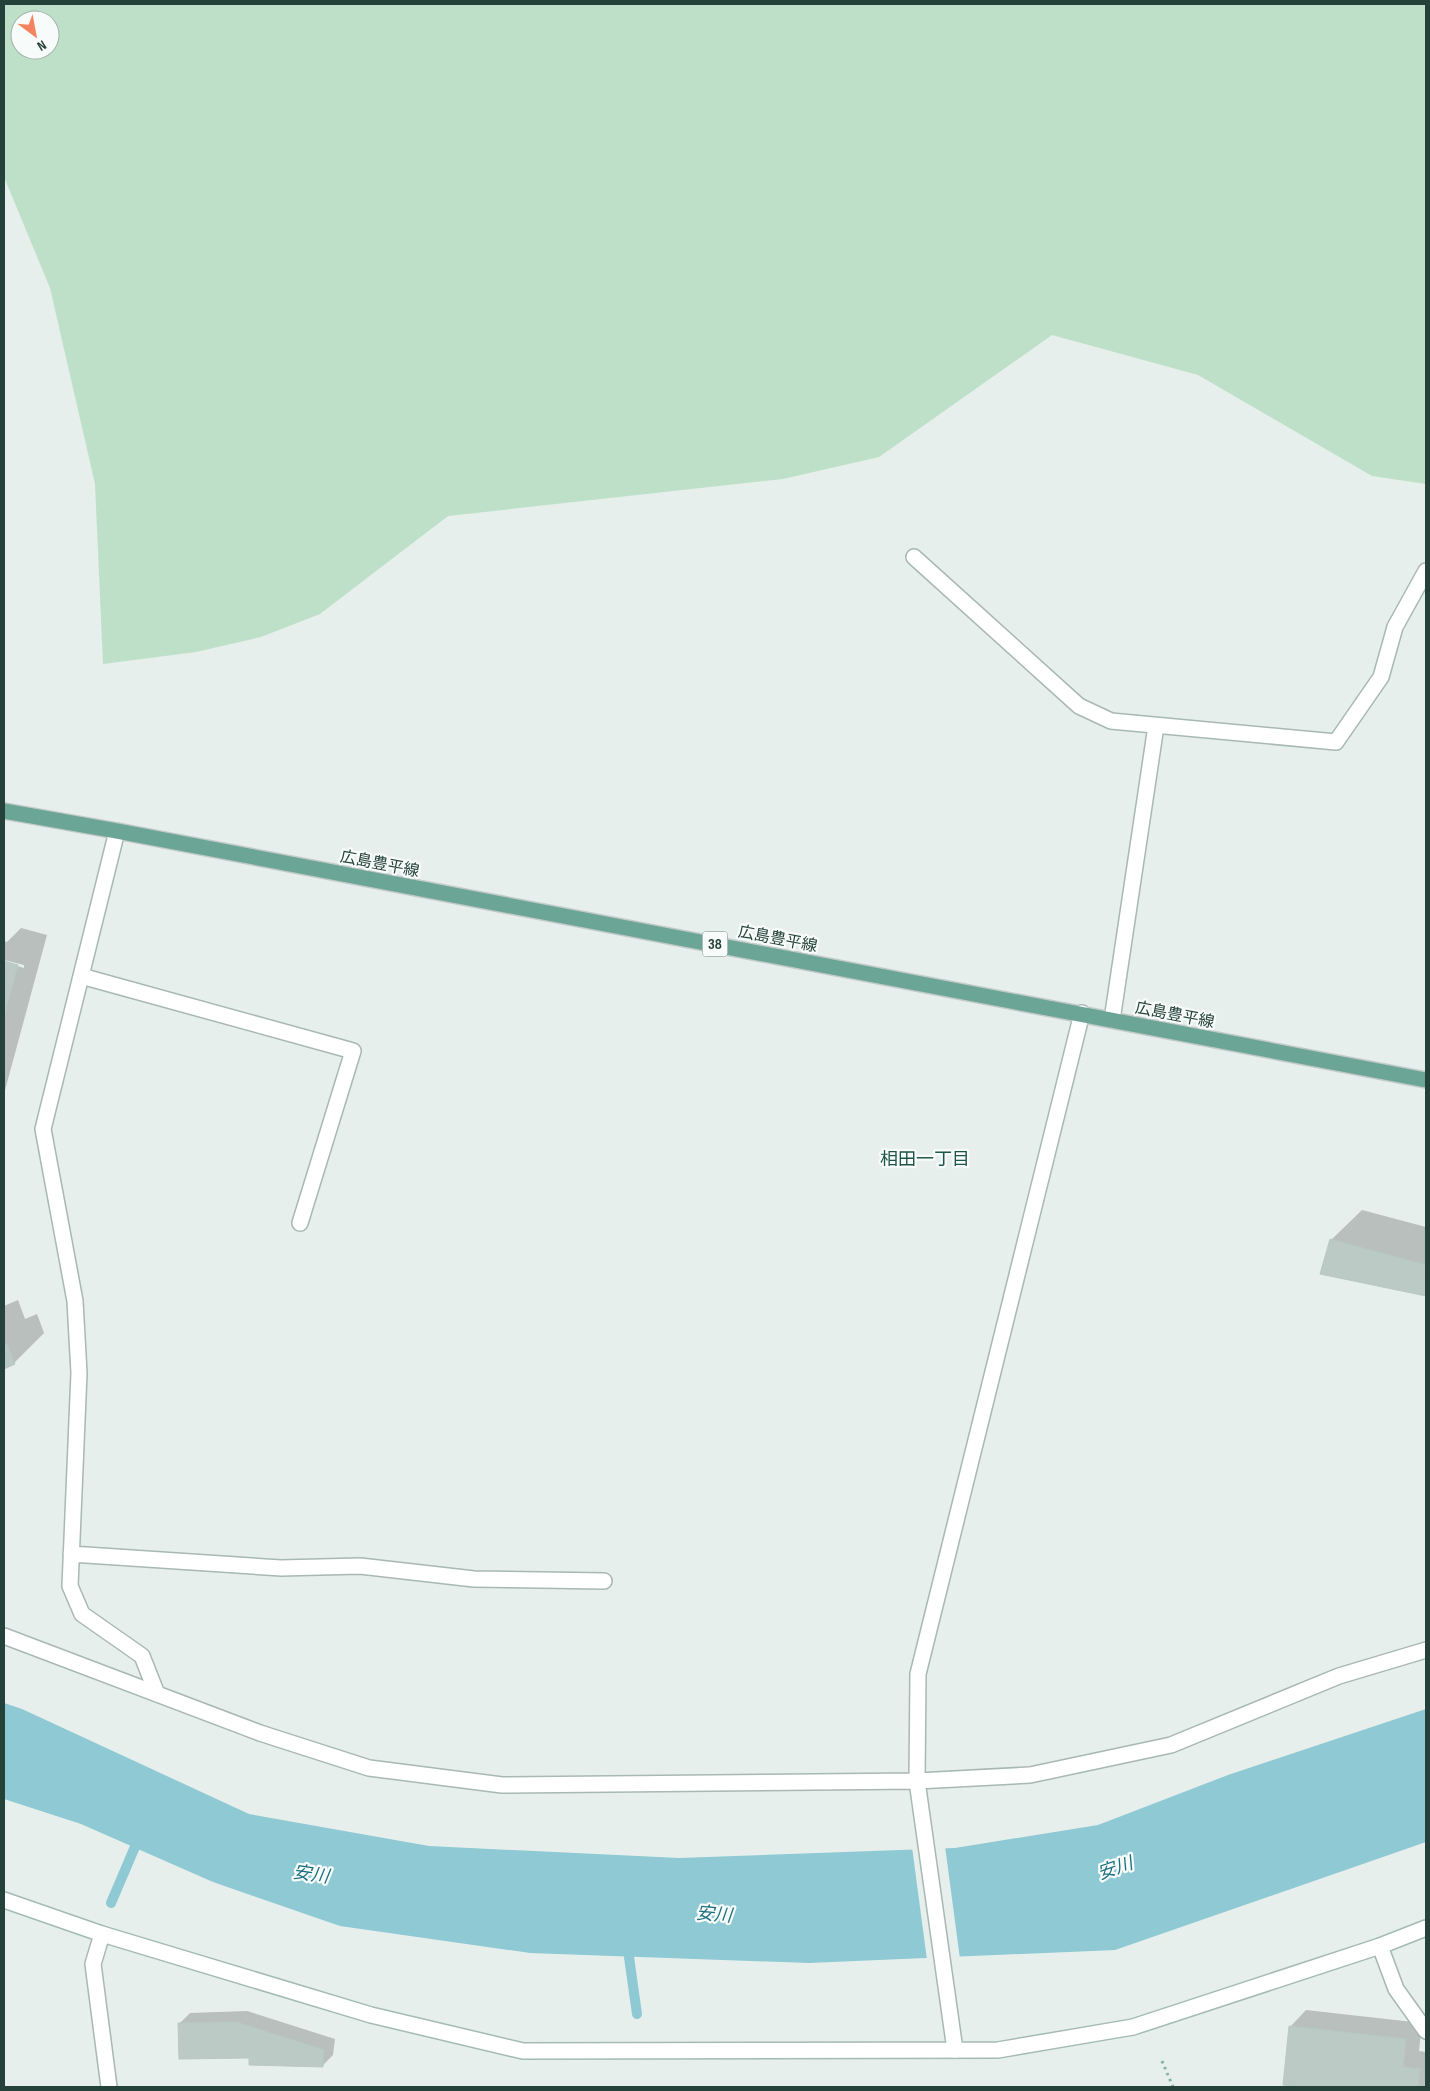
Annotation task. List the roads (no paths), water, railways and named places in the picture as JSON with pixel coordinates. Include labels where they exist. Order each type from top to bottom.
[{"type":"main road","name":"広島豊平線","points":[[4,811],[1082,1013],[1426,1080]]},
{"type":"street","points":[[914,556],[1079,706],[1111,721],[1336,742],[1381,676],[1395,627],[1426,571]]},
{"type":"street","points":[[1112,1020],[1156,726]]},
{"type":"street","points":[[117,831],[43,1129],[75,1302],[79,1373],[70,1586],[82,1614],[142,1656],[157,1694]]},
{"type":"street","points":[[81,976],[353,1051],[300,1223]]},
{"type":"street","points":[[954,2050],[917,1781],[918,1674],[1082,1013]]},
{"type":"street","points":[[71,1554],[281,1568],[360,1566],[474,1579],[604,1581]]},
{"type":"street","points":[[4,1636],[260,1733],[368,1768],[502,1785],[917,1781],[1030,1775],[1171,1745],[1339,1676],[1426,1650]]},
{"type":"street","points":[[4,1900],[102,1934],[371,2014],[523,2051],[998,2050],[1133,2027],[1380,1946],[1426,1928]]},
{"type":"street","points":[[102,1934],[93,1964],[109,2087]]},
{"type":"street","points":[[1380,1946],[1396,1989],[1426,2031]]},
{"type":"water","name":"安川","points":[[4,1703],[22,1709],[249,1814],[429,1846],[679,1858],[955,1848],[1098,1825],[1228,1775],[1426,1709],[1426,1842],[1115,1950],[809,1963],[530,1953],[340,1926],[213,1882],[81,1824],[4,1799]]},
{"type":"waterway","points":[[111,1903],[140,1835]]},
{"type":"waterway","points":[[627,1943],[637,2014]]},
{"type":"district","name":"相田一丁目","points":[[925,1159]]}]
